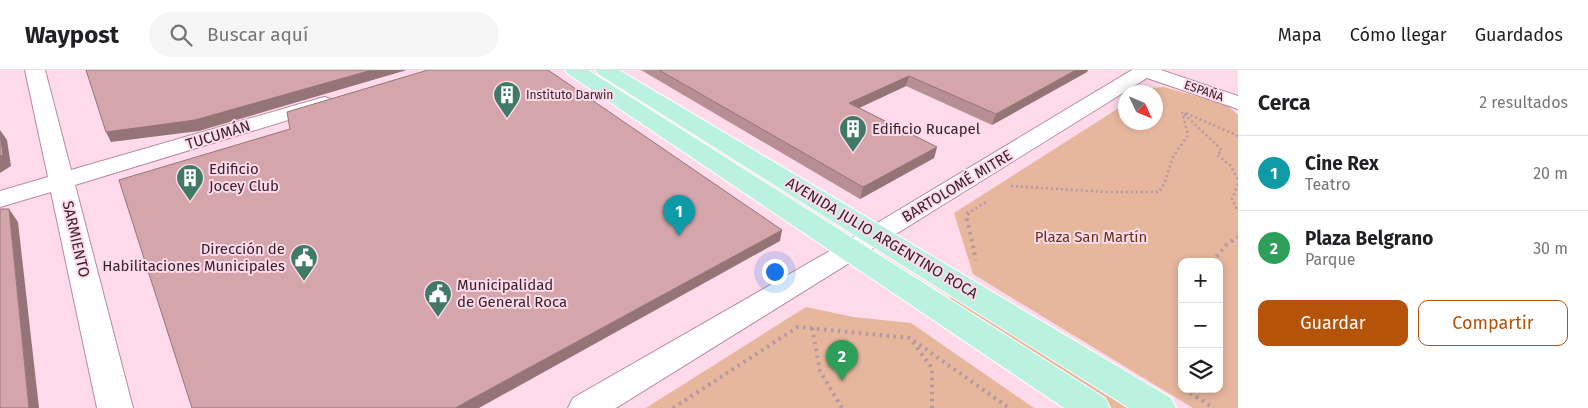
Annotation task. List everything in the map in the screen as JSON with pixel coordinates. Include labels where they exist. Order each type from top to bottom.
[{"type":"main road","name":"AVENIDA JULIO ARGENTINO ROCA","points":[[575,70],[1092,408]]},
{"type":"main road","name":"AVENIDA JULIO ARGENTINO ROCA","points":[[605,70],[877,234],[1158,408]]},
{"type":"street","name":"SARMIENTO","points":[[35,70],[115,408]]},
{"type":"street","name":"BARTOLOMÉ MITRE","points":[[586,408],[852,250],[1144,70]]},
{"type":"street","name":"ESPAÑA","points":[[1144,70],[1238,103]]},
{"type":"street","name":"TUCUMÁN","points":[[0,199],[340,98]]},
{"type":"path","points":[[1011,186],[1106,192],[1159,192],[1166,185],[1168,168],[1174,156],[1188,138],[1188,126],[1182,112],[1216,142],[1222,150],[1217,155],[1226,159],[1235,170],[1238,180]]},
{"type":"path","points":[[1004,191],[1020,180]]},
{"type":"path","points":[[1238,184],[1232,199],[1238,211]]},
{"type":"path","points":[[977,266],[966,215],[988,200]]},
{"type":"path","points":[[1216,258],[1228,244],[1238,238]]},
{"type":"path","points":[[673,408],[798,327],[910,338],[1009,408]]},
{"type":"path","points":[[812,328],[814,357],[826,388],[842,408]]},
{"type":"path","points":[[910,338],[932,368],[932,408]]},
{"type":"path","points":[[1190,393],[1214,408]]},
{"type":"green space","name":"Plaza San Martín","points":[[1163,87],[1227,105],[1238,115],[1238,408],[1193,408],[973,274],[954,213],[1118,108],[1118,130],[1163,130]]},
{"type":"green space","points":[[955,297],[1132,408],[1111,408],[947,303],[948,298]]},
{"type":"green space","points":[[806,307],[853,317],[911,323],[1034,408],[646,408]]},
{"type":"building","points":[[86,70],[372,70],[195,120],[106,132]]},
{"type":"building","points":[[428,70],[548,70],[782,230],[455,408],[192,408],[119,180],[290,129],[287,112]]},
{"type":"building","points":[[659,70],[1076,70],[996,114],[909,76],[849,103],[937,147],[863,187]]},
{"type":"building","points":[[0,132],[3,155],[0,156]]},
{"type":"building","points":[[0,209],[9,209],[29,408],[0,408]]},
{"type":"place","name":"Instituto Darwin","points":[[507,119]]},
{"type":"place","name":"Edificio Rucapel","points":[[853,153]]},
{"type":"place","name":"Edificio Jocey Club","points":[[190,202]]},
{"type":"place","name":"Cine Rex","points":[[679,236]]},
{"type":"place","name":"Dirección de Habilitaciones Municipales","points":[[304,282]]},
{"type":"place","name":"Municipalidad de General Roca","points":[[438,318]]},
{"type":"place","name":"Plaza Belgrano","points":[[842,381]]}]
